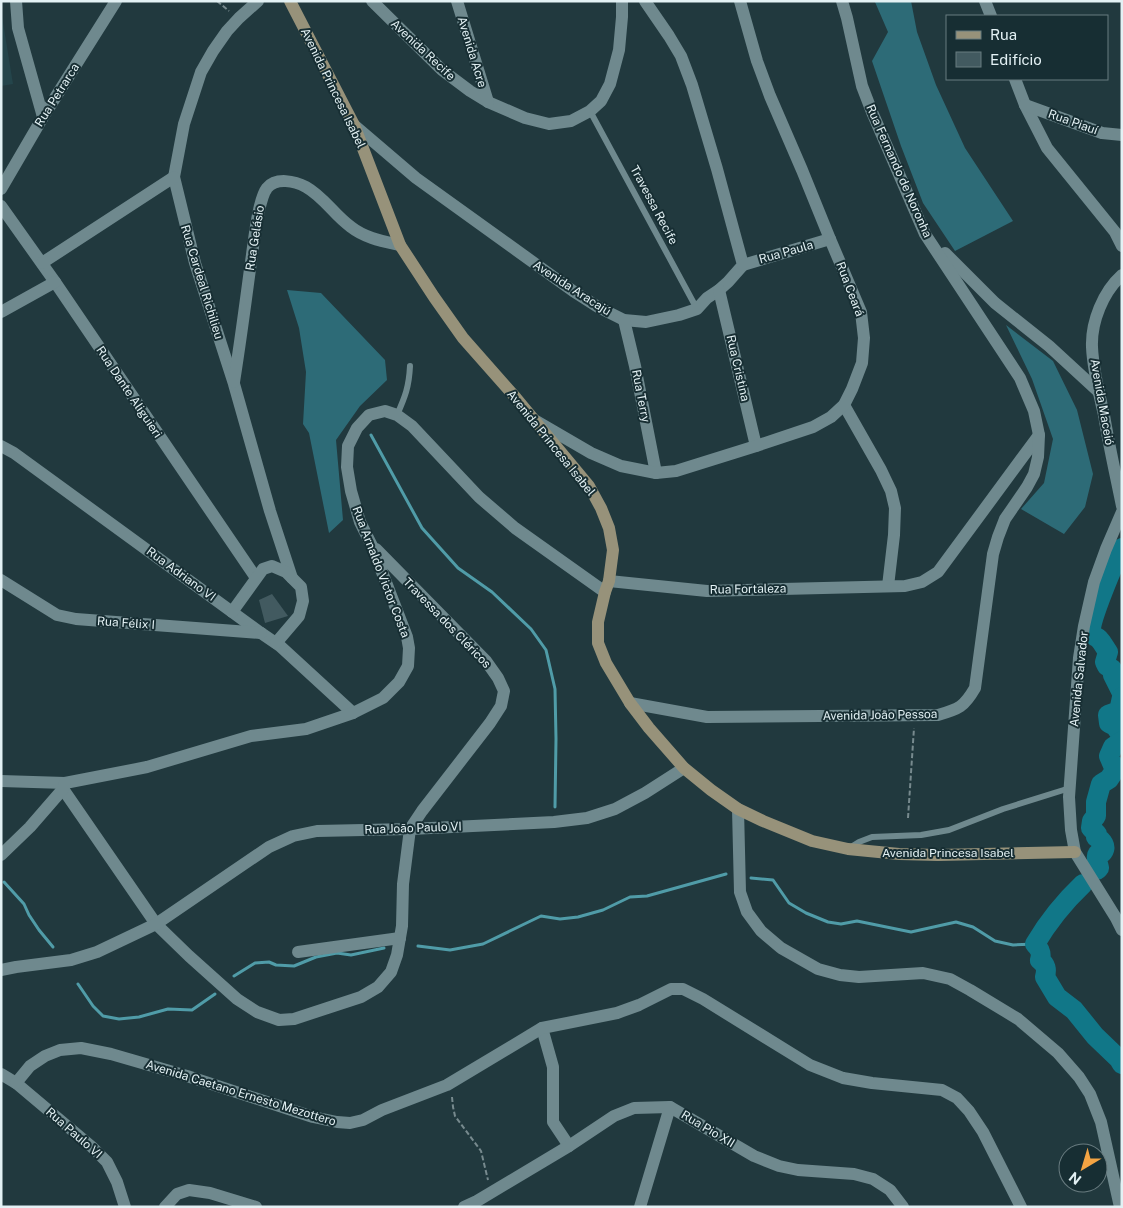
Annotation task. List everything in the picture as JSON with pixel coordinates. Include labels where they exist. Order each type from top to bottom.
[{"type":"street","points":[[16,1],[18,28],[43,117]]},
{"type":"street","name":"Rua Petrarca","points":[[1,189],[43,117],[116,1]]},
{"type":"street","name":"Rua Cardeal Richilieu","points":[[258,1],[227,32],[201,72],[184,124],[174,177],[195,263],[234,384],[270,511],[292,578]]},
{"type":"street","name":"Avenida Princesa Isabel","points":[[290,1],[354,125],[400,245],[434,298],[463,338],[534,419],[589,486],[602,508],[609,528],[613,550],[598,622],[598,643],[606,663],[630,703],[684,768],[738,809],[812,841],[848,850],[938,855],[1075,852]]},
{"type":"street","name":"Avenida Recife","points":[[372,1],[442,70],[488,102],[525,118],[549,124],[571,121],[590,111],[601,101],[610,84],[619,50],[622,1]]},
{"type":"street","name":"Avenida Acre","points":[[457,1],[488,102]]},
{"type":"street","points":[[645,1],[681,56],[692,85],[743,264]]},
{"type":"street","name":"Rua Ceará","points":[[534,419],[591,453],[621,466],[656,473],[676,470],[814,426],[831,417],[844,406],[862,363],[864,338],[860,312],[770,96],[740,1]]},
{"type":"street","name":"Rua Fernando de Noronha","points":[[842,1],[862,86],[925,234],[1020,378],[1034,411],[1039,435]]},
{"type":"street","points":[[985,1],[990,15]]},
{"type":"street","points":[[1014,80],[1047,148],[1118,233],[1122,246]]},
{"type":"street","name":"Rua Piauí","points":[[1025,105],[1102,133],[1122,135]]},
{"type":"street","name":"Avenida Aracajú","points":[[354,125],[416,178],[565,285],[598,307],[624,320],[646,322],[697,309],[707,298],[728,282],[743,264]]},
{"type":"street","points":[[42,263],[174,177]]},
{"type":"street","name":"Rua Gelásio","points":[[234,384],[256,225],[262,199],[268,187],[279,181],[294,182],[306,187],[320,196],[350,226],[364,236],[400,245]]},
{"type":"street","name":"Rua Dante Aliguieri","points":[[1,206],[42,263],[256,578]]},
{"type":"street","points":[[925,234],[995,303],[1049,346],[1099,392]]},
{"type":"street","name":"Rua Paula","points":[[743,264],[830,239]]},
{"type":"street","name":"Avenida Maceió","points":[[1122,274],[1104,297],[1096,317],[1092,346],[1095,374],[1122,506]]},
{"type":"street","points":[[1,312],[54,282]]},
{"type":"street","name":"Rua Cristina","points":[[719,290],[756,446]]},
{"type":"street","name":"Rua Terry","points":[[624,320],[656,473]]},
{"type":"street","points":[[844,406],[882,470],[891,491],[895,508],[888,586]]},
{"type":"street","name":"Rua Arnaldo Victor Costa","points":[[1,781],[64,786],[147,768],[251,736],[306,729],[354,713],[383,698],[398,682],[408,666],[409,648],[407,637],[372,546],[360,522],[351,491],[347,467],[348,446],[357,428],[369,415],[385,411],[397,415]]},
{"type":"street","points":[[397,415],[412,426],[428,442],[479,497],[516,528],[607,586]]},
{"type":"street","name":"Rua Fortaleza","points":[[607,586],[707,591],[905,586],[922,582],[938,572],[1039,435]]},
{"type":"street","name":"Avenida João Pessoa","points":[[630,703],[707,717],[938,715],[958,709],[969,699],[975,688],[993,554],[998,537],[1005,519],[1034,474],[1038,457],[1039,435]]},
{"type":"street","points":[[1107,435],[1122,448]]},
{"type":"street","name":"Rua Adriano VI","points":[[1,446],[14,452],[276,643],[354,713]]},
{"type":"street","name":"Avenida Salvador","points":[[1075,852],[1071,830],[1069,797],[1084,626],[1094,582],[1122,512]]},
{"type":"street","name":"Travessa dos Cléricos","points":[[372,546],[486,661],[498,678],[504,691],[501,706],[490,723],[410,829]]},
{"type":"street","points":[[232,612],[263,569],[272,566],[286,572],[301,587],[303,601],[299,616],[276,643]]},
{"type":"street","name":"Rua Félix I","points":[[1,580],[57,615],[76,619],[261,633]]},
{"type":"street","name":"Rua João Paulo VI","points":[[156,924],[269,848],[293,836],[317,831],[410,829],[554,822],[587,818],[615,809],[684,768]]},
{"type":"street","points":[[1,855],[30,827],[64,786],[156,924],[237,999],[257,1012],[279,1020],[294,1019],[361,997],[378,987],[391,972],[397,955],[402,926],[410,829]]},
{"type":"street","points":[[738,809],[740,892],[747,912],[760,932],[781,948],[818,969],[840,975],[859,977],[923,973],[950,980],[1018,1019],[1058,1053],[1079,1077],[1090,1094],[1101,1122],[1120,1207]]},
{"type":"street","points":[[1075,852],[1122,930]]},
{"type":"street","points":[[1,970],[71,960],[97,952],[156,924]]},
{"type":"street","points":[[298,952],[400,938]]},
{"type":"street","name":"Avenida Caetano Ernesto Mezottero","points":[[16,1083],[30,1066],[46,1056],[60,1050],[81,1048],[140,1062],[314,1116],[350,1123],[363,1120],[382,1110],[447,1085],[542,1028],[617,1013],[639,1005],[671,989],[684,989],[810,1065],[843,1078],[942,1090],[957,1098],[969,1111],[983,1132],[1021,1207]]},
{"type":"street","points":[[542,1028],[553,1067],[553,1122],[569,1146]]},
{"type":"street","name":"Rua Paulo VI","points":[[1,1074],[16,1083],[107,1162],[126,1207]]},
{"type":"street","points":[[640,1207],[670,1107]]},
{"type":"street","name":"Rua Pio XII","points":[[464,1207],[569,1146],[614,1116],[634,1108],[670,1107],[754,1156],[779,1166],[798,1170],[854,1174],[873,1179],[890,1190],[903,1207]]},
{"type":"street","points":[[165,1207],[177,1194],[189,1190],[210,1193],[256,1207]]},
{"type":"lane","name":"Travessa Recife","points":[[590,111],[697,309]]},
{"type":"lane","points":[[397,415],[406,396],[410,366]]},
{"type":"lane","points":[[848,850],[859,842],[872,838],[921,835],[949,830],[1003,809],[1070,788]]},
{"type":"path","points":[[217,1],[239,18]]},
{"type":"path","points":[[908,818],[914,715]]},
{"type":"path","points":[[447,1085],[452,1097],[455,1116],[481,1151],[492,1191]]},
{"type":"shaded area","points":[[864,1],[911,1],[917,32],[936,85],[965,148],[1013,221],[955,251],[923,203],[901,146],[872,61],[888,32],[875,2]]},
{"type":"shaded area","points":[[1,10],[13,84],[1,86]]},
{"type":"shaded area","points":[[287,290],[321,293],[385,360],[387,380],[360,406],[336,440],[343,520],[329,533],[309,433],[303,424],[306,372],[299,328]]},
{"type":"shaded area","points":[[1006,325],[1053,361],[1077,410],[1093,474],[1085,507],[1064,534],[1021,509],[1044,483],[1053,439],[1032,379]]},
{"type":"building","points":[[272,594],[288,616],[265,623],[259,600]]},
{"type":"waterway","points":[[371,435],[422,528],[458,568],[492,592],[531,629],[546,650],[555,689],[555,807]]},
{"type":"waterway","points":[[1122,548],[1098,605],[1091,627],[1092,634],[1098,638],[1108,652],[1105,662],[1112,669],[1122,693]]},
{"type":"waterway","points":[[1122,697],[1119,711],[1108,715],[1109,723],[1115,726],[1122,736]]},
{"type":"waterway","points":[[1097,870],[1099,868],[1097,855],[1104,851],[1104,846],[1091,828],[1092,821],[1096,816],[1096,802],[1101,784],[1109,779],[1115,770],[1109,756],[1113,747],[1122,741]]},
{"type":"waterway","points":[[418,946],[450,950],[483,944],[541,916],[560,919],[578,917],[603,910],[630,897],[647,896],[726,874]]},
{"type":"waterway","points":[[751,878],[773,880],[789,903],[806,913],[828,922],[841,924],[857,921],[911,932],[956,922],[973,927],[995,941],[1013,945],[1035,944]]},
{"type":"waterway","points":[[4,882],[24,904],[39,930],[53,947]]},
{"type":"waterway","points":[[1083,884],[1057,912],[1035,944],[1040,951],[1040,960],[1046,967],[1045,977],[1057,997],[1074,1010],[1095,1036],[1122,1064]]},
{"type":"waterway","points":[[234,976],[255,963],[269,962],[276,965],[294,966],[316,957],[337,953],[351,955],[384,948]]},
{"type":"waterway","points":[[78,984],[93,1006],[103,1016],[119,1019],[139,1017],[168,1009],[192,1010],[215,994]]}]
